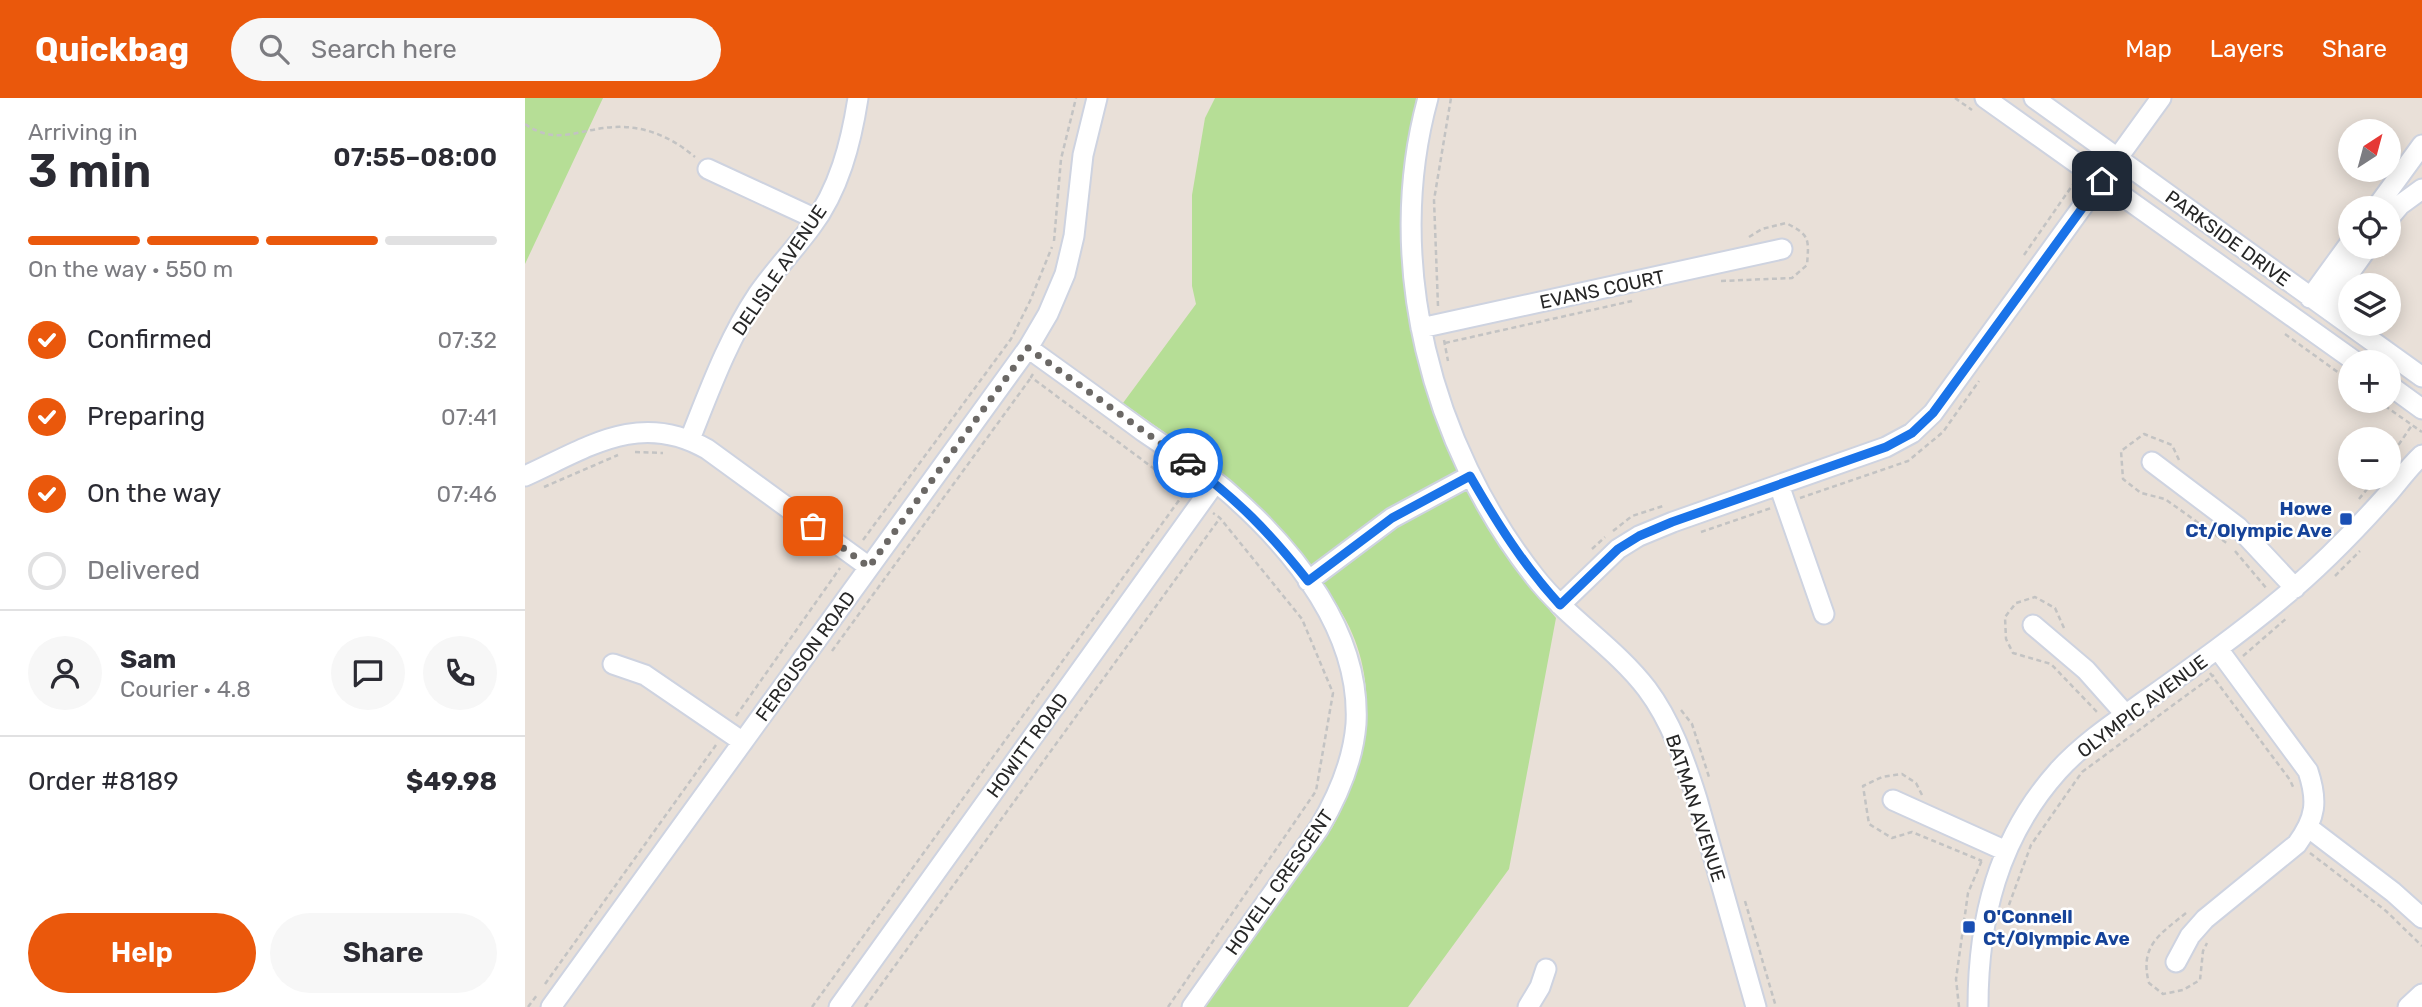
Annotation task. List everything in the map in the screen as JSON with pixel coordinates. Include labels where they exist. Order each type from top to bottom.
[{"type":"street","name":"DELISLE AVENUE","points":[[690,439],[735,332],[758,293],[826,203],[852,136],[858,98]]},
{"type":"street","name":"FERGUSON ROAD","points":[[543,1001],[880,562],[1035,353],[1065,274],[1074,236],[1083,155],[1097,98]]},
{"type":"street","name":"BATMAN AVENUE","points":[[1427,98],[1415,160],[1413,255],[1421,328],[1431,372],[1451,436],[1470,476],[1510,544],[1560,605],[1618,658],[1647,689],[1668,724],[1687,766],[1756,1007]]},
{"type":"street","name":"PARKSIDE DRIVE","points":[[1985,98],[2339,350]]},
{"type":"street","name":"PARKSIDE DRIVE","points":[[2034,98],[2422,377]]},
{"type":"street","points":[[1560,605],[1618,549],[1639,536],[1672,522],[1783,494],[1912,433],[1933,413],[2161,98]]},
{"type":"street","points":[[2401,174],[2422,145]]},
{"type":"street","points":[[708,169],[816,219]]},
{"type":"street","points":[[2401,181],[2418,191],[2401,207]]},
{"type":"street","name":"EVANS COURT","points":[[1421,328],[1783,249]]},
{"type":"street","points":[[2318,303],[2341,259]]},
{"type":"street","points":[[2302,324],[2357,259]]},
{"type":"street","name":"HOVELL CRESCENT","points":[[1035,353],[1215,483],[1266,530],[1329,611],[1340,633],[1350,664],[1356,723],[1343,783],[1319,828],[1192,1007]]},
{"type":"street","points":[[2401,402],[2419,425]]},
{"type":"street","name":"OLYMPIC AVENUE","points":[[1977,1007],[1977,970],[1985,915],[2006,851],[2027,812],[2058,771],[2126,715],[2207,668],[2218,649],[2295,588],[2353,531],[2416,460],[2419,425]]},
{"type":"street","points":[[531,483],[611,438],[639,431],[662,432],[690,439],[707,449],[880,562]]},
{"type":"street","points":[[2152,462],[2238,527],[2295,588]]},
{"type":"street","points":[[1308,581],[1392,518],[1470,476]]},
{"type":"street","name":"HOWITT ROAD","points":[[839,1007],[1192,498],[1215,483]]},
{"type":"street","points":[[1783,494],[1824,614]]},
{"type":"street","points":[[2032,625],[2086,670],[2126,715]]},
{"type":"street","points":[[2218,649],[2308,771],[2314,788],[2315,833]]},
{"type":"street","points":[[613,664],[645,675],[743,742]]},
{"type":"street","points":[[1893,800],[2006,851]]},
{"type":"street","points":[[2315,833],[2393,892],[2422,918]]},
{"type":"street","points":[[2176,962],[2190,936],[2206,919],[2297,844],[2315,833]]},
{"type":"street","points":[[1528,1007],[1540,987],[1546,969]]},
{"type":"street","points":[[2408,1007],[2422,994]]},
{"type":"path","points":[[880,562],[862,542],[1011,339],[1030,301],[1054,244],[1061,159],[1076,98]]},
{"type":"path","points":[[1449,363],[1436,294],[1434,200],[1451,98]]},
{"type":"path","points":[[525,124],[534,130],[552,135],[570,136],[604,128],[642,128],[665,136],[682,146],[708,169]]},
{"type":"path","points":[[2021,260],[2074,183]]},
{"type":"path","points":[[1035,353],[1031,377],[1220,518],[1302,619],[1333,693],[1316,791],[1168,1007]]},
{"type":"path","points":[[1690,536],[1783,494],[1907,461],[1943,432],[1983,375]]},
{"type":"path","points":[[2398,413],[2419,425],[2422,432]]},
{"type":"path","points":[[2401,445],[2419,425]]},
{"type":"path","points":[[531,483],[627,452],[672,453]]},
{"type":"path","points":[[812,1007],[1192,498]]},
{"type":"path","points":[[1590,551],[1632,516],[1671,503]]},
{"type":"path","points":[[865,1007],[1220,518]]},
{"type":"path","points":[[2333,577],[2362,549]]},
{"type":"path","points":[[544,985],[841,569],[830,561]]},
{"type":"path","points":[[2004,919],[2031,845],[2082,772],[2207,668],[2230,665],[2244,656],[2294,612]]},
{"type":"path","points":[[2207,668],[2290,780],[2294,790]]},
{"type":"path","points":[[1678,704],[1692,724],[1709,776]]},
{"type":"path","points":[[2315,833],[2310,853],[2386,911],[2422,946]]},
{"type":"path","points":[[1742,891],[1776,1007]]},
{"type":"path","points":[[2189,911],[2148,949],[2145,971],[2148,983],[2163,994],[2183,990],[2200,979],[2203,951],[2208,941]]},
{"type":"path","points":[[528,1007],[543,1001]]},
{"type":"green space","points":[[525,98],[603,98],[525,264]]},
{"type":"green space","points":[[1215,98],[1416,98],[1403,227],[1413,340],[1446,446],[1504,553],[1556,618],[1509,869],[1408,1007],[1204,1007],[1332,828],[1356,773],[1367,715],[1366,686],[1360,657],[1350,629],[1326,589],[1278,529],[1242,492],[1123,403],[1196,304],[1192,286],[1192,195],[1205,118]]},
{"type":"way so far","points":[[813,526],[869,567],[1028,348],[1188,463]]},
{"type":"place","name":"Howe Ct/Olympic Ave","points":[[2346,519]]},
{"type":"place","name":"O'Connell Ct/Olympic Ave","points":[[1969,927]]},
{"type":"route","points":[[1188,463],[1248,511],[1308,581],[1392,518],[1470,476],[1510,544],[1560,605],[1618,549],[1639,536],[1886,447],[1912,433],[1933,413],[2102,181]]}]
